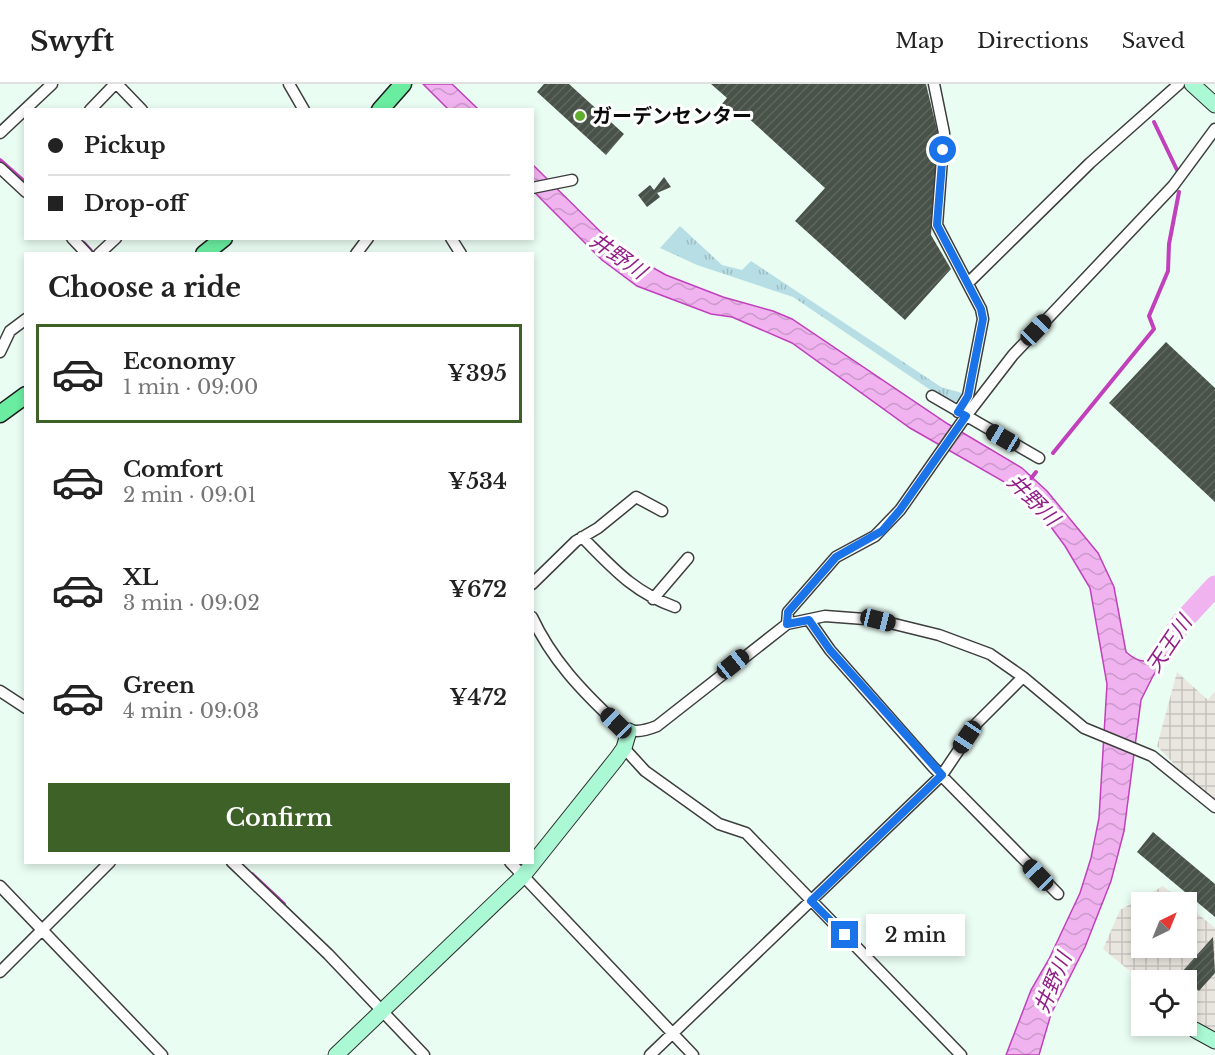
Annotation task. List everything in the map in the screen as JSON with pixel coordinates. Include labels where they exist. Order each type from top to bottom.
[{"type":"main road","points":[[382,108],[404,84]]},
{"type":"main road","points":[[206,252],[222,240]]},
{"type":"main road","points":[[0,414],[24,396]]},
{"type":"street","points":[[27,108],[52,84]]},
{"type":"street","points":[[92,108],[116,84],[140,108]]},
{"type":"street","points":[[289,84],[303,108]]},
{"type":"street","points":[[934,84],[944,133],[937,225],[981,309],[983,319],[962,416]]},
{"type":"street","points":[[968,283],[1090,163],[1179,84]]},
{"type":"street","points":[[1191,84],[1215,105]]},
{"type":"street","points":[[0,133],[24,110]]},
{"type":"street","points":[[787,624],[788,612],[836,557],[882,531],[938,458],[962,416],[1036,330],[1173,186],[1215,129]]},
{"type":"street","points":[[0,168],[24,190]]},
{"type":"street","points":[[17,183],[24,176]]},
{"type":"street","points":[[534,187],[568,178],[580,189]]},
{"type":"street","points":[[74,240],[85,252]]},
{"type":"street","points":[[101,252],[114,240]]},
{"type":"street","points":[[0,352],[10,331],[24,320]]},
{"type":"street","points":[[932,396],[962,416],[1040,458]]},
{"type":"street","points":[[534,582],[582,537],[636,497],[662,511]]},
{"type":"street","points":[[582,537],[626,582],[653,599],[675,607]]},
{"type":"street","points":[[653,599],[688,558]]},
{"type":"street","points":[[534,621],[544,641],[571,679],[616,723],[629,731],[657,726],[787,624],[825,616],[878,620],[939,635],[990,654],[1023,676],[1078,724],[1152,756],[1215,807]]},
{"type":"street","points":[[809,620],[830,650],[942,775],[1058,894]]},
{"type":"street","points":[[650,1055],[942,775],[977,723],[1023,676]]},
{"type":"street","points":[[0,691],[24,707]]},
{"type":"street","points":[[534,862],[624,748],[629,731]]},
{"type":"street","points":[[624,748],[645,771],[719,824],[746,833],[961,1055]]},
{"type":"street","points":[[0,972],[108,864]]},
{"type":"street","points":[[234,864],[327,954],[424,1055]]},
{"type":"street","points":[[512,864],[693,1055]]},
{"type":"street","points":[[336,1055],[522,877],[532,864]]},
{"type":"street","points":[[0,886],[162,1055]]},
{"type":"street","points":[[1197,1031],[1215,1041]]},
{"type":"shaded area","points":[[1177,672],[1208,700],[1215,691],[1215,800],[1188,779],[1157,746]]},
{"type":"shaded area","points":[[1163,886],[1170,892],[1152,892]]},
{"type":"shaded area","points":[[1131,904],[1131,958],[1197,958],[1197,913],[1215,928],[1215,1032],[1212,1033],[1197,1023],[1197,970],[1131,970],[1131,972],[1103,949],[1120,910]]},
{"type":"green space","points":[[680,226],[722,265],[742,270],[751,261],[941,387],[962,393],[960,400],[954,402],[929,389],[793,297],[697,265],[660,248]]},
{"type":"water","points":[[423,84],[452,84],[477,108],[447,108]]},
{"type":"water","name":"井野川","points":[[534,166],[616,247],[666,275],[723,297],[773,311],[792,319],[948,424],[1022,468],[1047,491],[1098,553],[1114,587],[1126,652],[1145,661],[1152,658],[1168,635],[1181,623],[1179,634],[1141,700],[1124,831],[1111,881],[1085,947],[1051,1014],[1039,1055],[1006,1055],[1031,990],[1049,959],[1080,893],[1091,858],[1099,818],[1107,684],[1090,588],[1065,546],[1034,504],[1015,488],[910,428],[792,343],[732,317],[711,314],[637,286],[602,260],[534,192]]},
{"type":"building","points":[[544,84],[569,84],[624,134],[606,155],[537,92]]},
{"type":"building","points":[[711,84],[926,84],[938,134],[931,235],[951,269],[905,320],[795,221],[825,188],[744,114],[738,120],[721,105],[727,98]]},
{"type":"building","points":[[664,177],[671,187],[657,193],[660,197],[647,207],[638,195],[650,185],[654,190]]},
{"type":"building","points":[[1166,342],[1215,388],[1215,502],[1109,403]]},
{"type":"building","points":[[1153,832],[1215,884],[1215,917],[1197,902],[1197,892],[1185,892],[1137,852]]},
{"type":"building","points":[[1213,937],[1215,973],[1199,991],[1197,989],[1197,970],[1184,970],[1194,958],[1197,958],[1197,955]]},
{"type":"waterway","points":[[1154,122],[1177,170]]},
{"type":"waterway","points":[[0,160],[24,181]]},
{"type":"waterway","points":[[1053,453],[1154,329],[1149,316],[1168,271],[1169,244],[1179,192]]},
{"type":"waterway","points":[[84,243],[92,252]]},
{"type":"waterway","name":"井野川","points":[[1029,481],[1036,472]]},
{"type":"waterway","name":"天王川","points":[[1167,645],[1181,623],[1215,586]]},
{"type":"waterway","points":[[252,874],[284,904]]},
{"type":"place","name":"ガーデンセンター","points":[[580,116]]},
{"type":"route","points":[[845,935],[811,901],[942,775],[830,650],[809,620],[787,624],[788,612],[836,557],[882,531],[932,467],[966,416],[958,412],[968,396],[983,319],[981,309],[937,225],[943,150]]}]
